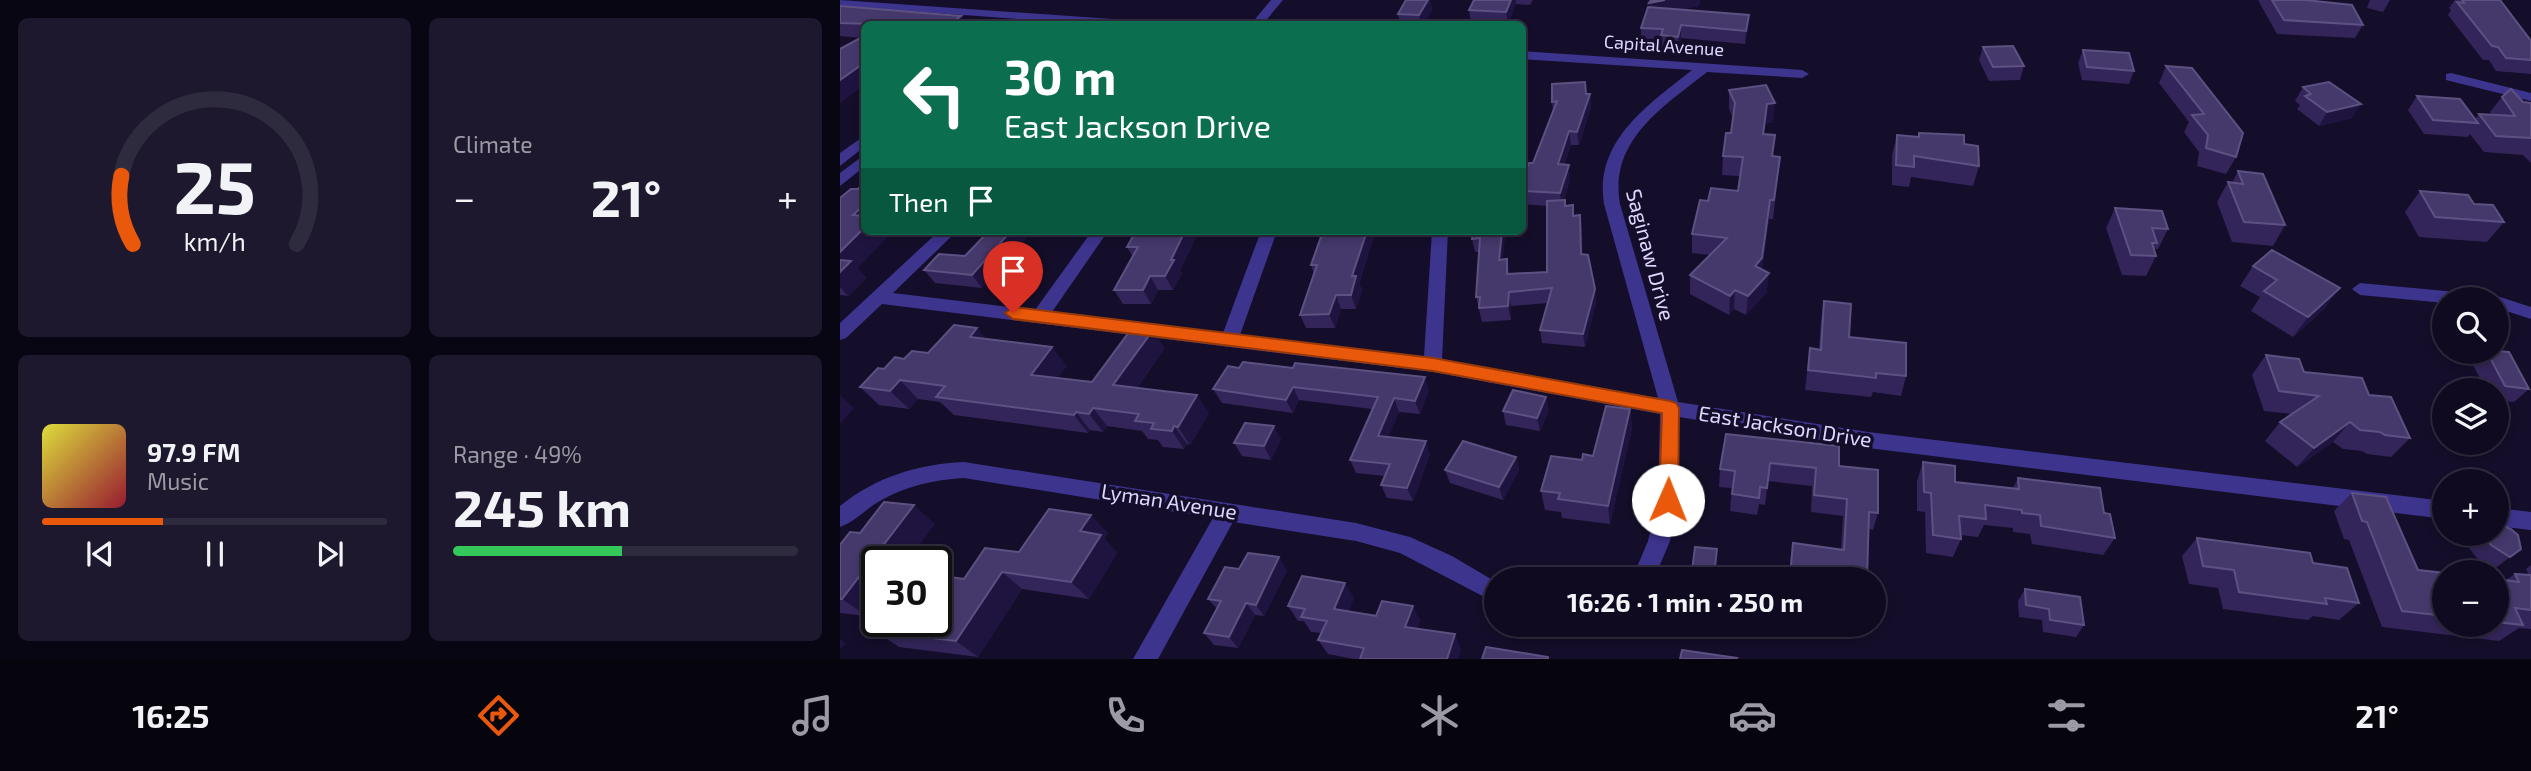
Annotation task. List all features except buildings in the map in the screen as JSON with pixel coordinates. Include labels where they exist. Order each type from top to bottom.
[{"type":"street","points":[[1260,21],[1277,0]]},
{"type":"street","points":[[840,2],[1088,21]]},
{"type":"street","name":"Capital Avenue","points":[[1526,55],[1802,74]]},
{"type":"street","name":"Saginaw Drive","points":[[1670,408],[1612,204],[1609,181],[1619,151],[1637,126],[1706,66]]},
{"type":"street","points":[[2451,76],[2531,97]]},
{"type":"street","points":[[840,161],[861,143]]},
{"type":"street","points":[[840,181],[861,163]]},
{"type":"street","points":[[840,333],[945,235]]},
{"type":"street","points":[[1040,316],[1097,235]]},
{"type":"street","points":[[1229,341],[1268,235]]},
{"type":"street","points":[[1433,365],[1440,235]]},
{"type":"street","points":[[2360,289],[2432,296]]},
{"type":"street","points":[[2509,300],[2531,296]]},
{"type":"street","name":"East Jackson Drive","points":[[878,297],[1433,365],[1670,408],[1868,440],[2432,508]]},
{"type":"street","points":[[2509,306],[2531,313]]},
{"type":"street","points":[[1648,567],[1658,541],[1668,500],[1670,408]]},
{"type":"street","name":"Lyman Avenue","points":[[840,518],[858,502],[885,486],[912,475],[964,470],[1356,532],[1402,544],[1484,587]]},
{"type":"street","points":[[1145,659],[1228,511]]},
{"type":"street","points":[[2509,518],[2531,521]]},
{"type":"route","points":[[1013,313],[1433,365],[1670,408],[1668,500]]}]
